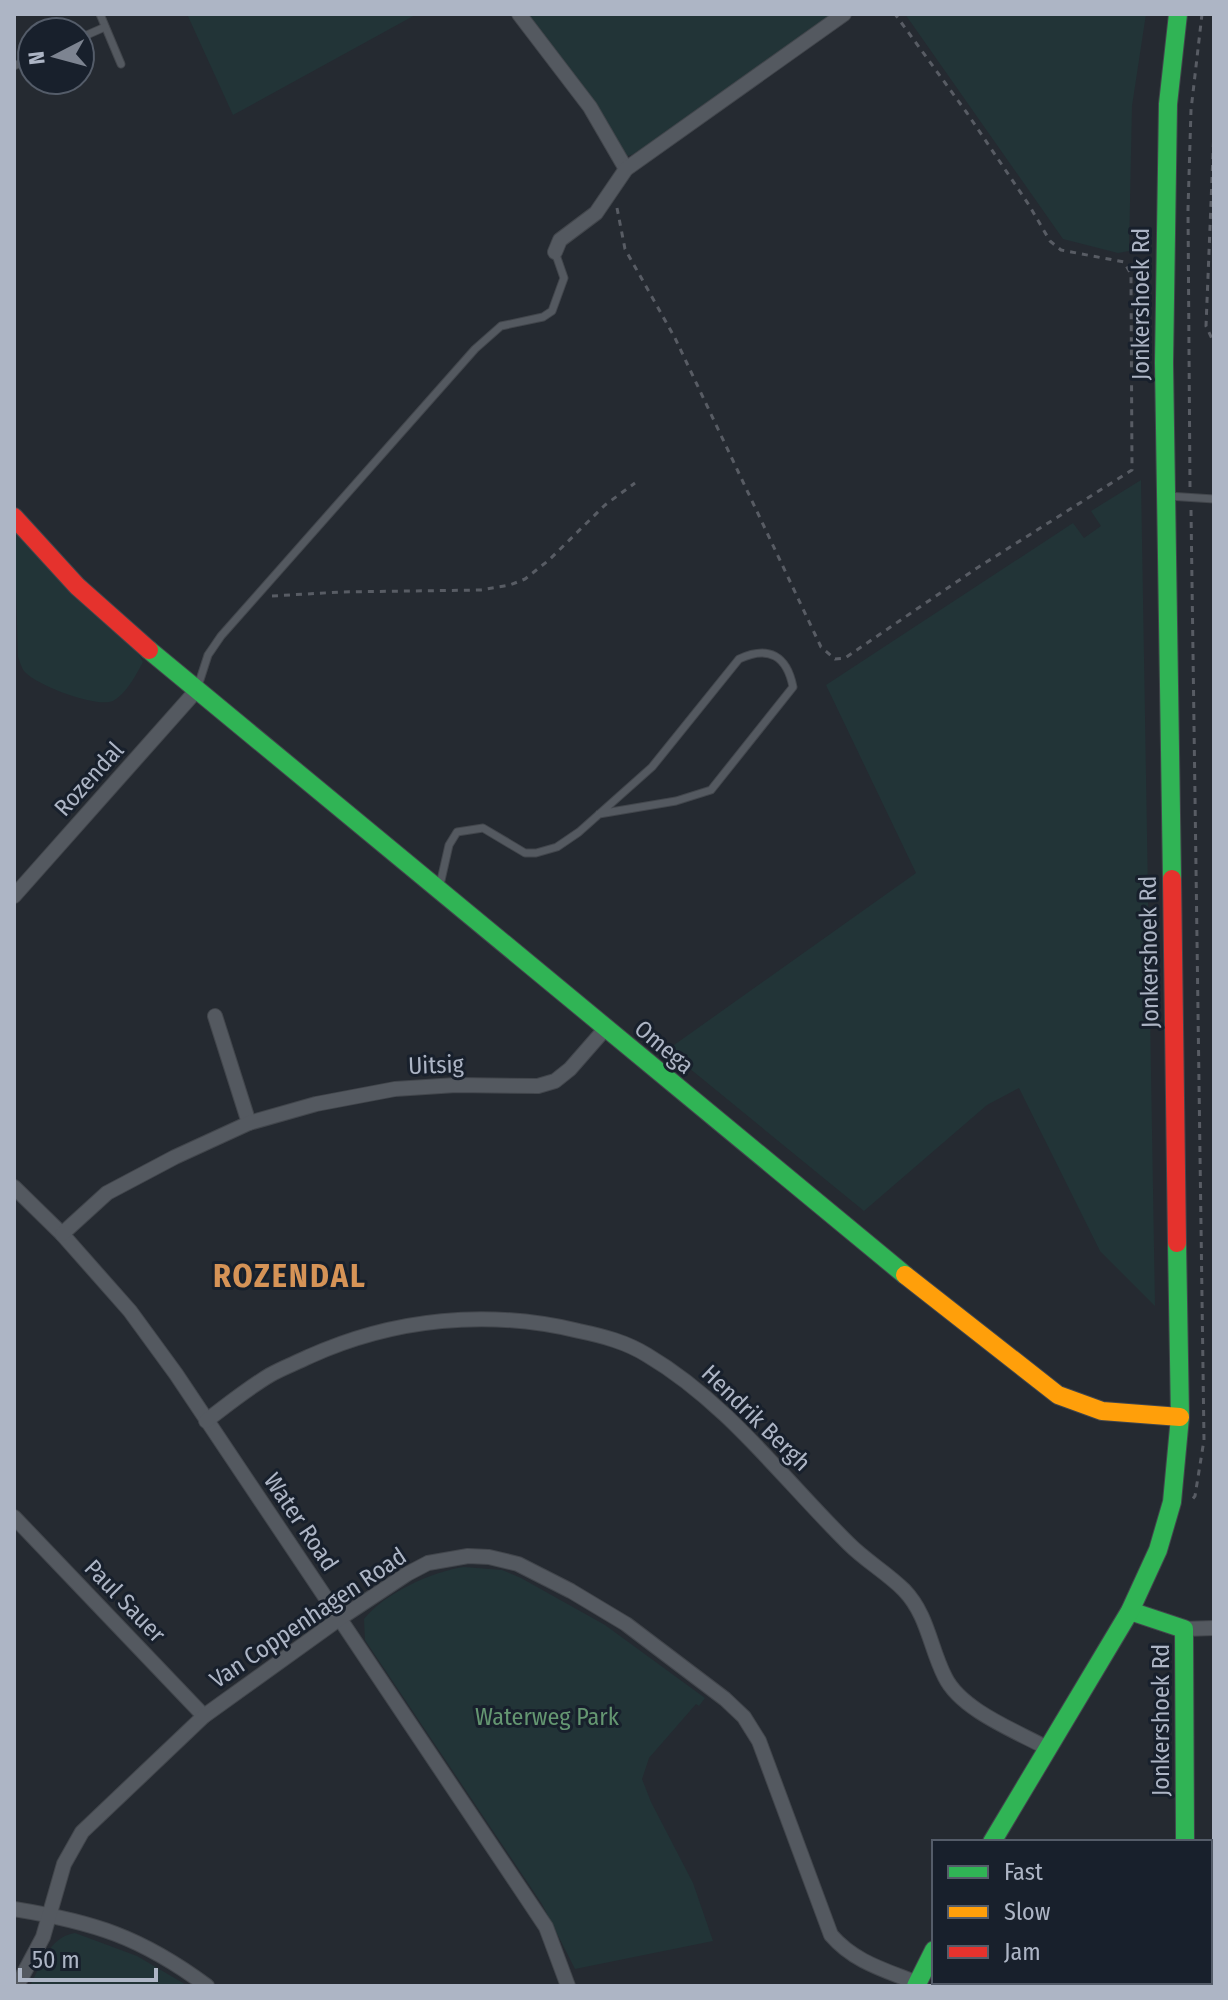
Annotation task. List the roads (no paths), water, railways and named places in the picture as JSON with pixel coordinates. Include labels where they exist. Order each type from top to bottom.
[{"type":"street","points":[[519,14],[590,107],[626,169]]},
{"type":"street","points":[[555,252],[560,240],[596,213],[626,169],[844,14]]},
{"type":"street","name":"Jonkershoek Rd","points":[[1178,14],[1168,104],[1165,177],[1166,496],[1180,1417],[1172,1502],[1158,1550],[1130,1611],[1184,1629],[1185,1840]]},
{"type":"street","name":"Omega","points":[[14,517],[29,536],[196,691],[798,1189],[1028,1374],[1059,1396],[1087,1407],[1123,1415],[1180,1417]]},
{"type":"street","name":"Rozendal","points":[[14,896],[196,691]]},
{"type":"street","points":[[215,1016],[249,1123]]},
{"type":"street","name":"Uitsig","points":[[62,1234],[107,1193],[249,1123],[316,1104],[395,1089],[456,1085],[538,1086],[555,1081],[570,1069],[605,1029]]},
{"type":"street","name":"Water Road","points":[[14,1187],[62,1234],[130,1311],[546,1927],[568,1986]]},
{"type":"street","name":"Hendrik Bergh","points":[[206,1421],[271,1374],[334,1346],[406,1325],[448,1320],[523,1320],[622,1342],[681,1377],[715,1405],[765,1453],[850,1546],[904,1591],[924,1620],[945,1679],[956,1695],[1047,1748]]},
{"type":"street","name":"Paul Sauer","points":[[14,1517],[204,1716]]},
{"type":"street","name":"Van Coppenhagen Road","points":[[17,1986],[43,1937],[64,1864],[82,1832],[204,1716],[339,1619],[428,1563],[468,1556],[518,1564],[571,1591],[626,1624],[744,1717],[759,1741],[831,1935],[844,1950],[864,1962],[916,1984]]},
{"type":"street","points":[[993,1840],[1130,1611]]},
{"type":"street","points":[[1184,1629],[1214,1628]]},
{"type":"street","points":[[14,1909],[90,1923],[133,1940],[174,1961],[207,1986]]},
{"type":"street","points":[[916,1984],[932,1954]]},
{"type":"lane","points":[[100,14],[121,64]]},
{"type":"lane","points":[[96,31],[105,27]]},
{"type":"lane","points":[[196,691],[208,655],[221,636],[494,331],[512,322],[543,317],[552,311],[564,278],[555,252]]},
{"type":"lane","points":[[1166,496],[1190,495],[1214,499]]},
{"type":"lane","points":[[439,891],[449,845],[457,832],[483,828],[525,853],[557,847],[652,767],[739,659],[754,652],[774,655],[789,668],[793,687],[711,790],[676,801],[599,814]]},
{"type":"district","name":"ROZENDAL","points":[[290,1276]]},
{"type":"park label","name":"Waterweg Park","points":[[547,1717]]}]
